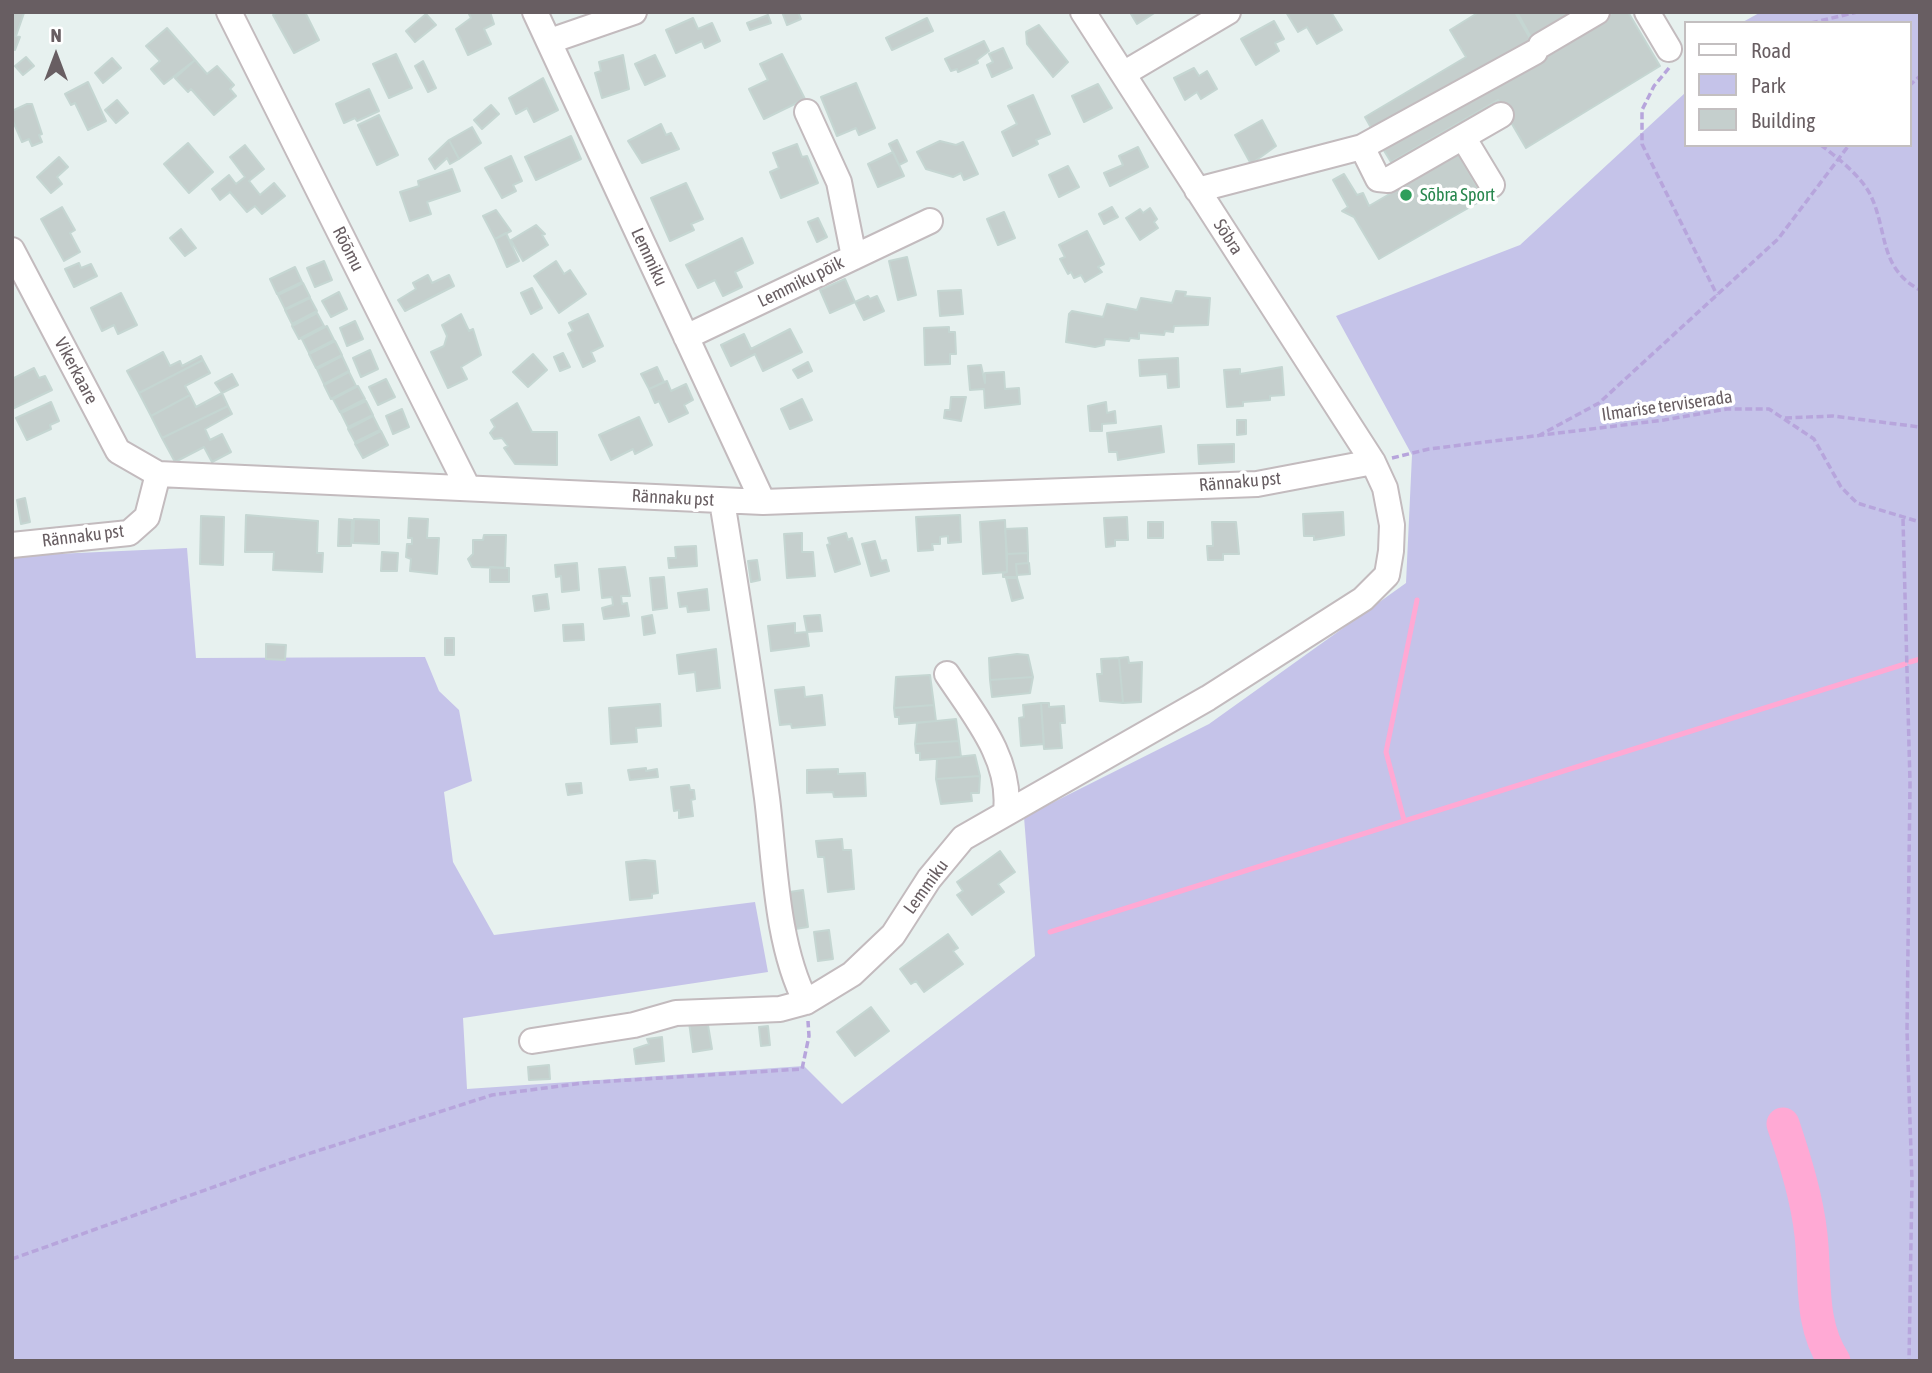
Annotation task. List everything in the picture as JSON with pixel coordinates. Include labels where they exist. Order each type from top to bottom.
[{"type":"street","name":"Rõõmu","points":[[229,12],[467,486]]},
{"type":"street","name":"Lemmiku","points":[[535,12],[763,502]]},
{"type":"street","points":[[550,41],[634,12]]},
{"type":"street","name":"Sõbra","points":[[1083,12],[1373,462]]},
{"type":"street","points":[[1123,74],[1228,12]]},
{"type":"street","points":[[1198,190],[1362,147],[1538,49],[1597,12]]},
{"type":"street","points":[[1647,12],[1669,49]]},
{"type":"street","name":"Lemmiku põik","points":[[686,337],[854,257],[839,182],[807,112]]},
{"type":"street","points":[[1362,147],[1378,179],[1388,180],[1501,115]]},
{"type":"street","points":[[1463,137],[1492,185]]},
{"type":"street","points":[[854,257],[930,221]]},
{"type":"street","name":"Vikerkaare","points":[[12,250],[118,451],[158,474]]},
{"type":"street","name":"Rännaku pst","points":[[12,545],[129,533],[147,517],[158,474],[467,486],[763,502],[1257,484],[1373,462]]},
{"type":"street","name":"Lemmiku","points":[[532,1041],[634,1025],[676,1013],[780,1009],[806,1002],[852,974],[893,935],[929,879],[963,838],[1006,811],[1209,698],[1363,599],[1387,575],[1391,551],[1392,525],[1385,488],[1373,462]]},
{"type":"street","points":[[722,501],[752,680],[784,928],[792,975],[806,1002]]},
{"type":"street","points":[[947,674],[1002,765],[1008,797],[1006,811]]},
{"type":"path","points":[[1819,21],[1857,12]]},
{"type":"path","points":[[1669,49],[1670,69],[1654,86],[1643,110],[1643,144],[1717,295]]},
{"type":"path","points":[[1824,147],[1839,159],[1871,194],[1891,264],[1904,282],[1920,290]]},
{"type":"path","points":[[1536,437],[1599,403],[1778,239],[1848,147]]},
{"type":"path","name":"Ilmarise terviserada","points":[[1373,462],[1429,449],[1536,437],[1727,409],[1769,409],[1814,439],[1841,487],[1857,503],[1920,522]]},
{"type":"path","points":[[1783,418],[1833,416],[1920,426]]},
{"type":"path","points":[[1903,519],[1910,783],[1907,1031],[1912,1181],[1909,1361]]},
{"type":"path","points":[[12,1259],[292,1159],[492,1095],[583,1083],[802,1069],[809,1037],[806,1002]]},
{"type":"green space","points":[[1761,12],[1920,12],[1920,1361],[12,1361],[12,556],[187,548],[196,658],[425,657],[439,691],[459,710],[472,781],[444,792],[453,862],[494,935],[755,902],[768,972],[463,1018],[467,1089],[804,1066],[842,1104],[1035,956],[1024,817],[1209,724],[1406,583],[1412,455],[1336,316],[1520,245],[1684,94],[1684,147],[1911,147],[1911,21],[1745,21]]},
{"type":"building","points":[[12,12],[24,13],[16,36],[20,37],[15,50],[12,49]]},
{"type":"building","points":[[278,12],[305,12],[319,40],[294,53],[273,15]]},
{"type":"building","points":[[468,12],[490,12],[494,24],[484,29],[491,44],[468,55],[456,29],[471,18]]},
{"type":"building","points":[[782,12],[798,12],[801,19],[787,25]]},
{"type":"building","points":[[1156,12],[1137,24],[1131,14]]},
{"type":"building","points":[[1286,12],[1331,12],[1342,30],[1317,44],[1307,27],[1298,32]]},
{"type":"building","points":[[1479,12],[1515,12],[1531,40],[1374,133],[1365,117],[1466,57],[1450,30]]},
{"type":"building","points":[[1517,12],[1577,12],[1532,39]]},
{"type":"building","points":[[1614,12],[1628,12],[1660,66],[1526,148],[1498,100],[1391,162],[1383,149]]},
{"type":"building","points":[[426,14],[436,25],[415,42],[406,31]]},
{"type":"building","points":[[768,15],[771,23],[750,30],[747,23]]},
{"type":"building","points":[[693,18],[698,29],[712,23],[720,41],[705,48],[702,41],[676,53],[666,30]]},
{"type":"building","points":[[927,18],[933,31],[892,50],[886,38]]},
{"type":"building","points":[[1274,21],[1284,39],[1275,43],[1279,51],[1256,65],[1241,39]]},
{"type":"building","points":[[1039,25],[1068,62],[1053,77],[1027,44],[1026,32]]},
{"type":"building","points":[[167,28],[195,60],[164,84],[151,69],[160,61],[146,46]]},
{"type":"building","points":[[984,41],[989,51],[977,60],[978,63],[958,72],[957,69],[951,71],[945,59]]},
{"type":"building","points":[[1003,48],[1012,68],[992,77],[987,65],[993,62],[989,54]]},
{"type":"building","points":[[396,54],[412,88],[389,98],[373,64]]},
{"type":"building","points":[[782,54],[805,99],[764,119],[749,89],[768,80],[760,64]]},
{"type":"building","points":[[623,55],[629,89],[602,98],[595,73],[601,71],[599,62]]},
{"type":"building","points":[[655,55],[665,76],[645,85],[635,64]]},
{"type":"building","points":[[26,57],[34,66],[23,75],[15,66]]},
{"type":"building","points":[[112,58],[121,68],[103,83],[95,73]]},
{"type":"building","points":[[195,60],[207,74],[217,66],[234,85],[230,89],[236,96],[214,115],[191,89],[188,92],[175,78]]},
{"type":"building","points":[[423,61],[436,88],[428,92],[415,66]]},
{"type":"building","points":[[1194,68],[1199,76],[1207,71],[1217,89],[1201,99],[1197,92],[1185,100],[1174,78]]},
{"type":"building","points":[[543,78],[558,110],[534,122],[527,108],[516,114],[509,98]]},
{"type":"building","points":[[88,82],[106,121],[88,130],[75,103],[71,105],[65,94]]},
{"type":"building","points":[[856,83],[875,128],[859,135],[856,128],[837,136],[821,97]]},
{"type":"building","points":[[1098,84],[1112,108],[1084,122],[1072,96]]},
{"type":"building","points":[[369,89],[379,111],[357,121],[355,118],[344,123],[336,104]]},
{"type":"building","points":[[1033,95],[1050,134],[1036,140],[1038,144],[1013,156],[1002,132],[1017,124],[1008,106]]},
{"type":"building","points":[[117,100],[128,113],[116,123],[105,110]]},
{"type":"building","points":[[32,104],[42,134],[39,135],[42,142],[32,146],[29,139],[22,142],[12,119],[12,111]]},
{"type":"building","points":[[491,105],[499,114],[482,129],[474,120]]},
{"type":"building","points":[[379,115],[398,155],[377,165],[358,125]]},
{"type":"building","points":[[1262,120],[1276,146],[1251,164],[1235,135]]},
{"type":"building","points":[[661,124],[666,135],[671,133],[679,149],[642,163],[628,141]]},
{"type":"building","points":[[472,127],[481,143],[459,159],[449,140]]},
{"type":"building","points":[[571,136],[581,159],[536,180],[525,157]]},
{"type":"building","points":[[449,140],[459,159],[450,164],[447,158],[435,169],[429,159]]},
{"type":"building","points":[[897,140],[907,161],[899,165],[889,144]]},
{"type":"building","points":[[940,141],[956,145],[963,142],[978,174],[964,180],[961,173],[953,177],[926,169],[917,152]]},
{"type":"building","points":[[188,143],[213,172],[189,193],[164,164]]},
{"type":"building","points":[[797,144],[802,157],[807,156],[818,183],[781,198],[770,172],[779,168],[773,153]]},
{"type":"building","points":[[245,145],[264,169],[249,181],[260,195],[274,183],[285,196],[262,214],[255,206],[247,212],[230,192],[220,200],[212,189],[229,175],[236,184],[245,177],[230,157]]},
{"type":"building","points":[[1138,147],[1148,167],[1110,186],[1104,173],[1123,165],[1119,156]]},
{"type":"building","points":[[893,152],[904,176],[878,187],[868,164]]},
{"type":"building","points":[[1458,154],[1484,199],[1379,259],[1354,217],[1342,211],[1348,207],[1333,180],[1344,174],[1357,195],[1363,193],[1369,206]]},
{"type":"building","points":[[511,156],[522,181],[513,185],[516,191],[502,198],[485,168]]},
{"type":"building","points":[[59,157],[68,167],[57,177],[62,184],[51,193],[37,177]]},
{"type":"building","points":[[1068,166],[1079,187],[1059,197],[1049,175]]},
{"type":"building","points":[[452,169],[460,191],[427,202],[431,214],[410,221],[400,192],[419,186],[418,181]]},
{"type":"building","points":[[686,183],[703,219],[691,224],[694,230],[670,241],[651,198]]},
{"type":"building","points":[[62,207],[75,230],[70,233],[80,252],[64,261],[41,219]]},
{"type":"building","points":[[1112,207],[1118,217],[1104,224],[1099,214]]},
{"type":"building","points":[[1150,208],[1157,219],[1154,222],[1158,228],[1140,240],[1126,218],[1140,209],[1143,213]]},
{"type":"building","points":[[496,210],[511,231],[495,239],[483,216]]},
{"type":"building","points":[[1004,212],[1015,238],[998,245],[987,219]]},
{"type":"building","points":[[818,218],[827,237],[817,242],[808,222]]},
{"type":"building","points":[[536,225],[545,234],[542,235],[548,245],[523,261],[511,240]]},
{"type":"building","points":[[181,229],[196,248],[185,256],[170,238]]},
{"type":"building","points":[[1087,231],[1104,264],[1098,267],[1102,272],[1085,282],[1081,275],[1074,278],[1071,272],[1068,274],[1060,259],[1065,257],[1059,245]]},
{"type":"building","points":[[506,233],[519,261],[507,267],[495,239]]},
{"type":"building","points":[[742,238],[753,263],[735,272],[742,287],[723,296],[715,280],[698,288],[686,265]]},
{"type":"building","points":[[907,257],[916,295],[898,300],[889,261]]},
{"type":"building","points":[[324,261],[332,280],[315,287],[307,268]]},
{"type":"building","points":[[556,261],[564,274],[570,270],[586,294],[559,313],[534,276]]},
{"type":"building","points":[[79,263],[81,268],[91,264],[97,276],[74,287],[65,269]]},
{"type":"building","points":[[295,267],[302,282],[277,294],[270,279]]},
{"type":"building","points":[[428,275],[432,283],[449,275],[454,286],[405,311],[398,300],[416,289],[413,283]]},
{"type":"building","points":[[845,279],[855,302],[830,313],[820,290]]},
{"type":"building","points":[[303,283],[310,297],[285,309],[278,295]]},
{"type":"building","points":[[532,288],[542,308],[531,314],[521,293]]},
{"type":"building","points":[[961,290],[963,314],[940,316],[938,291]]},
{"type":"building","points":[[1176,291],[1186,292],[1185,296],[1210,298],[1208,325],[1174,326],[1173,332],[1165,331],[1164,335],[1139,333],[1139,339],[1130,338],[1129,341],[1105,339],[1104,345],[1095,347],[1066,342],[1069,314],[1072,311],[1103,317],[1107,304],[1137,310],[1141,298],[1172,303]]},
{"type":"building","points":[[339,292],[347,309],[331,317],[322,301]]},
{"type":"building","points":[[121,293],[137,325],[118,334],[114,325],[102,331],[91,308]]},
{"type":"building","points":[[868,296],[870,299],[877,296],[884,311],[864,320],[855,302]]},
{"type":"building","points":[[310,298],[317,311],[292,324],[285,310]]},
{"type":"building","points":[[317,313],[324,326],[299,339],[292,326]]},
{"type":"building","points":[[461,314],[469,331],[473,329],[481,355],[461,367],[467,379],[448,388],[431,352],[444,346],[447,336],[442,325]]},
{"type":"building","points":[[588,314],[603,346],[591,352],[595,361],[583,367],[568,334],[573,331],[569,323]]},
{"type":"building","points":[[355,321],[363,339],[347,346],[340,328]]},
{"type":"building","points":[[327,326],[334,340],[309,353],[302,339]]},
{"type":"building","points":[[949,327],[949,332],[955,332],[956,354],[950,354],[950,364],[925,365],[924,328]]},
{"type":"building","points":[[790,329],[802,352],[763,371],[755,354],[731,366],[721,345],[744,334],[751,349]]},
{"type":"building","points":[[335,341],[342,355],[316,368],[309,354]]},
{"type":"building","points":[[370,350],[378,369],[361,377],[353,358]]},
{"type":"building","points":[[163,352],[170,366],[180,361],[182,366],[201,356],[203,360],[139,393],[127,371]]},
{"type":"building","points":[[563,353],[570,367],[560,371],[554,357]]},
{"type":"building","points":[[533,354],[547,370],[528,387],[513,372]]},
{"type":"building","points":[[342,356],[349,371],[324,384],[317,369]]},
{"type":"building","points":[[1178,358],[1179,387],[1168,388],[1167,374],[1140,376],[1139,360]]},
{"type":"building","points":[[203,360],[210,373],[185,386],[190,395],[151,416],[139,393]]},
{"type":"building","points":[[808,362],[812,371],[798,378],[793,370]]},
{"type":"building","points":[[981,365],[985,383],[985,373],[1004,372],[1005,389],[1019,388],[1020,404],[985,408],[984,389],[970,390],[968,366]]},
{"type":"building","points":[[657,367],[664,382],[649,389],[641,374]]},
{"type":"building","points":[[1282,367],[1284,395],[1270,396],[1270,400],[1243,402],[1243,406],[1227,407],[1224,370],[1240,369],[1240,374]]},
{"type":"building","points":[[34,368],[39,378],[45,376],[52,390],[12,409],[12,379]]},
{"type":"building","points":[[349,372],[356,386],[331,399],[324,385]]},
{"type":"building","points":[[232,374],[238,385],[222,393],[215,383]]},
{"type":"building","points":[[386,379],[395,397],[378,405],[369,387]]},
{"type":"building","points":[[667,381],[671,391],[686,384],[693,400],[684,405],[688,413],[669,422],[659,401],[655,403],[649,389]]},
{"type":"building","points":[[358,386],[365,399],[340,412],[333,399]]},
{"type":"building","points":[[222,393],[228,406],[162,438],[151,416],[190,395],[196,407]]},
{"type":"building","points":[[951,397],[966,397],[961,421],[944,418],[945,410],[950,410]]},
{"type":"building","points":[[802,399],[812,420],[790,429],[781,409]]},
{"type":"building","points":[[366,401],[373,415],[348,427],[341,413]]},
{"type":"building","points":[[51,402],[59,421],[50,425],[51,429],[27,440],[16,418]]},
{"type":"building","points":[[1106,402],[1107,413],[1115,411],[1116,423],[1102,424],[1102,431],[1090,431],[1088,406]]},
{"type":"building","points":[[517,403],[532,432],[557,432],[557,465],[515,464],[504,448],[508,446],[502,438],[494,439],[490,433],[495,427],[491,420]]},
{"type":"building","points":[[228,406],[232,414],[205,429],[210,440],[222,434],[231,452],[212,462],[204,447],[175,462],[162,438]]},
{"type":"building","points":[[402,409],[409,427],[393,434],[386,416]]},
{"type":"building","points":[[373,416],[380,430],[355,442],[348,429]]},
{"type":"building","points":[[639,417],[652,445],[635,454],[633,449],[611,460],[599,435]]},
{"type":"building","points":[[1237,420],[1246,420],[1246,434],[1237,435]]},
{"type":"building","points":[[1161,426],[1164,452],[1118,460],[1117,452],[1109,452],[1107,433]]},
{"type":"building","points":[[381,431],[388,445],[363,458],[355,444]]},
{"type":"building","points":[[1234,444],[1234,462],[1199,464],[1198,445]]},
{"type":"building","points":[[25,498],[30,522],[21,524],[17,500]]},
{"type":"building","points":[[1343,512],[1344,535],[1314,540],[1314,536],[1304,536],[1303,514]]},
{"type":"building","points":[[246,515],[318,521],[317,553],[323,553],[322,572],[273,570],[274,552],[245,552]]},
{"type":"building","points":[[960,515],[961,542],[948,543],[948,536],[940,537],[940,544],[932,544],[933,550],[918,551],[916,517]]},
{"type":"building","points":[[201,516],[224,517],[223,565],[200,564]]},
{"type":"building","points":[[1127,517],[1128,540],[1115,540],[1115,546],[1106,547],[1104,518]]},
{"type":"building","points":[[409,518],[428,519],[427,538],[439,538],[437,574],[410,571],[411,559],[406,557],[407,544],[412,544],[412,538],[408,538]]},
{"type":"building","points":[[339,519],[352,520],[351,546],[338,546]]},
{"type":"building","points":[[354,519],[379,520],[379,544],[353,543]]},
{"type":"building","points":[[1005,520],[1007,572],[983,574],[980,522]]},
{"type":"building","points":[[1148,522],[1163,522],[1163,538],[1148,538]]},
{"type":"building","points":[[1212,522],[1236,522],[1239,554],[1223,554],[1223,560],[1208,560],[1207,546],[1213,546]]},
{"type":"building","points":[[1027,528],[1028,553],[1007,554],[1005,529]]},
{"type":"building","points":[[802,533],[802,552],[813,552],[815,576],[787,578],[784,534]]},
{"type":"building","points":[[846,533],[848,540],[852,538],[860,564],[835,572],[827,545],[830,544],[828,538]]},
{"type":"building","points":[[484,535],[506,535],[505,568],[472,567],[468,559],[473,554],[473,540],[483,540]]},
{"type":"building","points":[[875,541],[881,561],[886,560],[889,571],[871,576],[862,544]]},
{"type":"building","points":[[696,546],[697,566],[669,568],[668,558],[676,558],[675,547]]},
{"type":"building","points":[[382,552],[398,553],[397,571],[381,571]]},
{"type":"building","points":[[1028,553],[1028,563],[1016,564],[1017,577],[1003,577],[1003,573],[1007,572],[1007,554]]},
{"type":"building","points":[[757,560],[760,580],[751,582],[748,561]]},
{"type":"building","points":[[577,563],[579,590],[562,592],[561,576],[556,577],[555,565]]},
{"type":"building","points":[[1029,563],[1030,574],[1017,575],[1016,564]]},
{"type":"building","points":[[490,567],[509,568],[509,582],[490,582]]},
{"type":"building","points":[[625,567],[630,596],[621,596],[622,604],[627,603],[629,616],[604,619],[602,608],[613,605],[612,597],[602,598],[599,569]]},
{"type":"building","points":[[664,577],[667,608],[653,610],[650,578]]},
{"type":"building","points":[[1006,578],[1017,578],[1023,598],[1012,601]]},
{"type":"building","points":[[707,589],[709,610],[688,612],[687,606],[680,607],[678,593]]},
{"type":"building","points":[[547,594],[549,609],[535,611],[533,596]]},
{"type":"building","points":[[652,615],[655,633],[644,635],[642,617]]},
{"type":"building","points":[[820,615],[822,631],[807,632],[804,616]]},
{"type":"building","points":[[795,623],[795,633],[807,632],[809,646],[771,651],[768,626]]},
{"type":"building","points":[[583,624],[584,640],[564,641],[563,625]]},
{"type":"building","points":[[445,638],[454,638],[454,655],[445,655]]},
{"type":"building","points":[[266,644],[286,645],[285,660],[266,659]]},
{"type":"building","points":[[716,649],[720,688],[697,691],[695,672],[679,674],[677,655]]},
{"type":"building","points":[[1028,655],[1033,677],[990,680],[989,658]]},
{"type":"building","points":[[1128,657],[1129,663],[1142,662],[1141,702],[1123,703],[1119,658]]},
{"type":"building","points":[[1119,658],[1123,703],[1100,701],[1097,674],[1102,674],[1101,659]]},
{"type":"building","points":[[930,675],[934,705],[894,708],[896,677]]},
{"type":"building","points":[[1033,677],[1030,693],[992,697],[990,680]]},
{"type":"building","points":[[804,687],[805,697],[822,695],[825,725],[792,728],[791,724],[780,725],[775,690]]},
{"type":"building","points":[[1041,703],[1049,703],[1049,707],[1064,706],[1065,723],[1060,723],[1062,748],[1044,749]]},
{"type":"building","points":[[1041,703],[1044,744],[1021,746],[1019,718],[1024,717],[1023,705]]},
{"type":"building","points":[[660,704],[661,726],[636,728],[637,742],[611,744],[609,708]]},
{"type":"building","points":[[934,705],[936,721],[899,724],[899,717],[895,717],[894,708]]},
{"type":"building","points":[[956,719],[959,741],[915,744],[917,723]]},
{"type":"building","points":[[959,741],[961,757],[920,760],[920,753],[916,753],[915,744]]},
{"type":"building","points":[[975,755],[980,776],[936,779],[937,759]]},
{"type":"building","points":[[646,768],[646,771],[657,769],[658,777],[630,780],[628,770]]},
{"type":"building","points":[[838,769],[838,774],[865,773],[866,796],[834,797],[833,792],[807,793],[807,770]]},
{"type":"building","points":[[980,776],[979,793],[971,793],[972,801],[941,804],[936,779]]},
{"type":"building","points":[[581,783],[582,793],[568,795],[566,784]]},
{"type":"building","points":[[689,785],[690,790],[694,790],[695,799],[691,800],[693,816],[679,818],[679,810],[674,811],[671,787]]},
{"type":"building","points":[[842,839],[843,850],[851,850],[854,889],[828,892],[824,857],[818,857],[816,841]]},
{"type":"building","points":[[1000,851],[1015,872],[998,884],[1004,892],[972,915],[957,895],[963,891],[957,882]]},
{"type":"building","points":[[655,861],[658,893],[652,894],[652,898],[630,900],[626,862]]},
{"type":"building","points":[[803,890],[808,927],[789,930],[783,893]]},
{"type":"building","points":[[829,930],[833,959],[818,961],[814,932]]},
{"type":"building","points":[[948,934],[958,948],[953,951],[963,964],[924,992],[916,981],[911,984],[900,969]]},
{"type":"building","points":[[871,1007],[889,1031],[855,1056],[837,1032]]},
{"type":"building","points":[[707,1019],[712,1049],[693,1052],[689,1022]]},
{"type":"building","points":[[768,1026],[770,1045],[761,1046],[759,1027]]},
{"type":"building","points":[[662,1037],[664,1061],[636,1064],[634,1049],[649,1044],[647,1039]]},
{"type":"building","points":[[549,1065],[550,1079],[529,1080],[528,1067]]},
{"type":"waterway","points":[[1404,820],[1386,752],[1417,600]]},
{"type":"waterway","points":[[1910,662],[1920,659]]},
{"type":"waterway","points":[[1050,932],[1905,664]]},
{"type":"waterway","points":[[1783,1124],[1800,1179],[1809,1221],[1817,1316],[1826,1346],[1834,1361]]},
{"type":"place","name":"Sõbra Sport","points":[[1406,195]]}]
